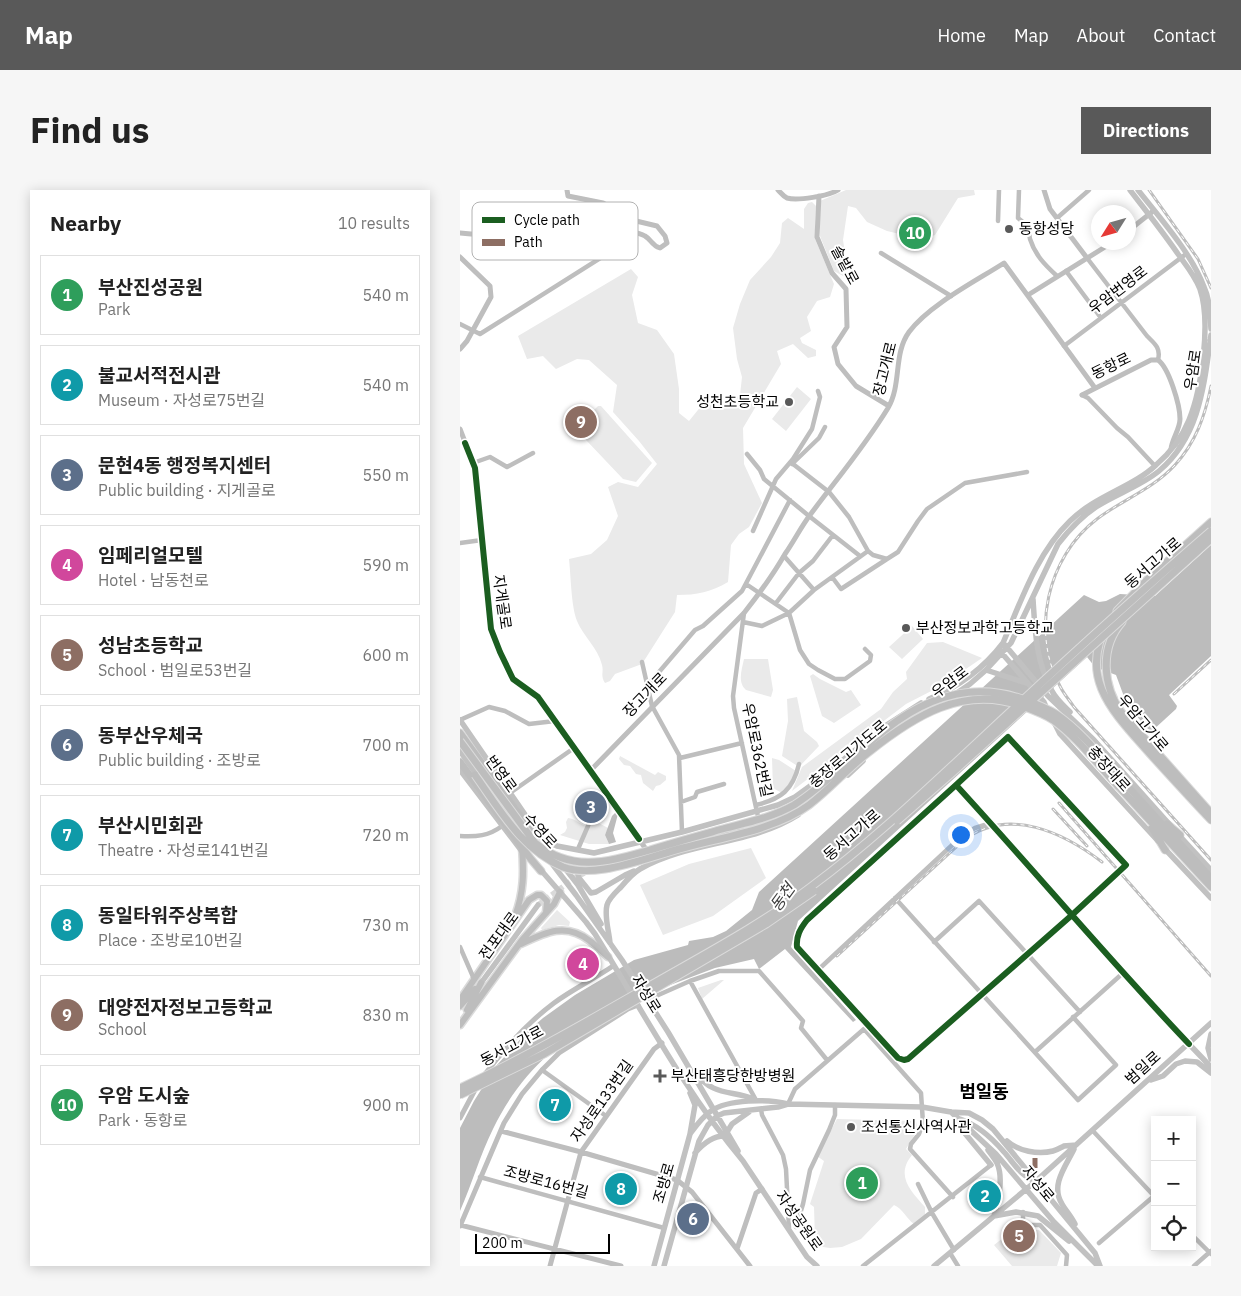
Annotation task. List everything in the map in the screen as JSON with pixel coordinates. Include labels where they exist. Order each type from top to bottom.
[{"type":"highway","name":"우암고가로","points":[[1211,522],[1151,576],[1114,613],[1100,643],[1096,666],[1098,679],[1110,708],[1211,820]]},
{"type":"highway","name":"동서고가로","points":[[460,1088],[539,1048],[664,978],[812,887],[858,849],[1131,600],[1211,531]]},
{"type":"highway","name":"우암고가로","points":[[1211,541],[1139,605],[1117,628],[1110,643],[1106,670],[1111,694],[1122,713],[1211,813]]},
{"type":"highway","name":"동서고가로","points":[[460,1094],[544,1054],[766,924],[815,890],[953,772],[1211,541]]},
{"type":"highway","name":"충장로고가도로","points":[[520,824],[535,843],[548,853],[580,863],[592,863],[622,858],[755,820],[780,812],[805,797],[883,731],[918,707],[965,692],[982,691],[1009,694],[1038,704],[1055,713],[1077,732],[1144,814],[1211,884]]},
{"type":"highway","name":"충장로고가도로","points":[[474,775],[512,827],[531,848],[548,860],[566,868],[590,871],[622,865],[782,820],[809,805],[867,754],[904,725],[936,708],[966,700],[1008,701],[1035,710],[1053,720],[1074,738],[1120,783],[1137,796],[1211,884]]},
{"type":"highway","points":[[460,734],[529,828]]},
{"type":"highway","name":"번영로","points":[[460,741],[520,824]]},
{"type":"highway","name":"번영로","points":[[460,753],[474,775]]},
{"type":"highway","points":[[460,762],[517,840],[522,850],[541,871]]},
{"type":"highway","points":[[1137,796],[1180,835]]},
{"type":"highway","points":[[1144,814],[1165,850]]},
{"type":"main road","name":"우암로","points":[[1130,190],[1151,212]]},
{"type":"main road","name":"우암로","points":[[1138,190],[1151,212],[1205,288],[1211,329]]},
{"type":"main road","name":"우암로","points":[[1005,645],[1029,584],[1046,551],[1070,520],[1089,505],[1156,466],[1180,439],[1197,394],[1206,332],[1204,307],[1200,290],[1184,256]]},
{"type":"main road","name":"우암로","points":[[609,940],[607,905],[618,890],[639,869],[681,853],[762,832],[787,823],[814,805],[867,757],[970,684],[986,670],[1005,645],[1018,632],[1033,595],[1058,544],[1067,532],[1095,508],[1159,471],[1189,433],[1204,388],[1211,336]]},
{"type":"main road","points":[[1033,595],[1036,645],[1050,694]]},
{"type":"main road","points":[[1005,645],[1050,694]]},
{"type":"main road","name":"우암로","points":[[594,853],[682,832],[756,808],[778,805],[817,781],[892,720],[914,706],[954,687],[1000,651]]},
{"type":"main road","name":"충장대로","points":[[1000,651],[1044,702],[1060,734],[1211,898]]},
{"type":"main road","points":[[986,670],[1028,684]]},
{"type":"main road","name":"충장대로","points":[[1050,694],[1211,870]]},
{"type":"main road","name":"수영로","points":[[460,720],[542,838],[569,873],[609,940]]},
{"type":"main road","name":"수영로","points":[[460,741],[514,823],[550,861]]},
{"type":"main road","name":"수영로","points":[[460,753],[517,831],[541,871],[560,892]]},
{"type":"main road","points":[[460,770],[522,850],[524,875],[522,894],[512,924]]},
{"type":"main road","points":[[735,830],[756,808]]},
{"type":"main road","points":[[529,828],[557,846],[594,853]]},
{"type":"main road","name":"수영로","points":[[529,828],[550,861]]},
{"type":"main road","points":[[596,868],[735,830],[762,832]]},
{"type":"main road","points":[[460,1024],[518,946],[554,904],[569,873],[577,864],[594,853]]},
{"type":"main road","name":"자성로","points":[[550,861],[609,940],[688,1066],[710,1111]]},
{"type":"main road","points":[[577,864],[576,869],[579,878],[591,893],[639,869]]},
{"type":"main road","name":"자성로","points":[[560,892],[586,922],[686,1082],[715,1118],[724,1113],[778,1108],[788,1104]]},
{"type":"main road","points":[[460,1000],[529,900],[537,895],[541,895],[548,901],[546,914]]},
{"type":"main road","name":"전포대로","points":[[460,1006],[481,983],[538,905]]},
{"type":"main road","points":[[518,946],[541,934],[566,930],[578,933],[589,940],[608,957]]},
{"type":"main road","name":"전포대로","points":[[460,1024],[481,983]]},
{"type":"main road","name":"범일로","points":[[1026,1190],[1211,1024]]},
{"type":"main road","points":[[1211,1034],[1208,1048],[1211,1059]]},
{"type":"main road","points":[[1189,1044],[1211,1067]]},
{"type":"main road","points":[[1146,1082],[1163,1076],[1176,1064],[1185,1061],[1197,1062],[1211,1073]]},
{"type":"main road","points":[[688,1066],[709,1087],[720,1092],[746,1096],[756,1100]]},
{"type":"main road","points":[[686,1082],[687,1089],[695,1105],[690,1134]]},
{"type":"main road","name":"자성로","points":[[710,1111],[756,1100],[775,1100],[788,1104],[922,1107],[969,1114],[982,1120],[1001,1139],[1095,1253],[1099,1266]]},
{"type":"main road","points":[[694,1155],[704,1144],[726,1134],[732,1124],[751,1110]]},
{"type":"main road","name":"조방로","points":[[654,1266],[690,1134],[710,1111]]},
{"type":"main road","name":"자성로","points":[[951,1112],[996,1154],[1054,1222],[1099,1266]]},
{"type":"main road","name":"조방로","points":[[664,1266],[694,1155],[704,1130],[715,1118]]},
{"type":"main road","name":"자성공원로","points":[[715,1118],[807,1256],[817,1266]]},
{"type":"main road","points":[[958,1118],[963,1131],[991,1165]]},
{"type":"main road","name":"자성로","points":[[958,1118],[970,1122],[986,1133],[1024,1175],[1036,1181]]},
{"type":"main road","points":[[1001,1139],[1020,1149],[1036,1152],[1056,1151],[1062,1147],[1076,1145]]},
{"type":"main road","points":[[983,1141],[997,1162],[1000,1172],[1000,1189],[994,1216]]},
{"type":"main road","points":[[1076,1145],[1061,1172],[1058,1194],[1061,1202],[1072,1217],[1077,1230]]},
{"type":"main road","points":[[934,1266],[1026,1190]]},
{"type":"main road","points":[[994,1216],[1023,1212],[1038,1216],[1072,1244],[1088,1254]]},
{"type":"street","points":[[567,190],[568,196],[598,202]]},
{"type":"street","points":[[778,190],[789,199],[819,196],[838,190]]},
{"type":"street","points":[[998,221],[1000,190]]},
{"type":"street","points":[[1020,190],[1018,218],[1029,227],[1034,251],[1043,263],[1057,276]]},
{"type":"street","points":[[1044,190],[1050,209],[1147,336],[1156,343],[1159,351],[1158,360],[1166,368],[1176,396],[1180,420],[1171,449]]},
{"type":"street","points":[[1057,218],[1089,190]]},
{"type":"street","name":"솔밭로","points":[[819,196],[818,237],[832,273],[846,289],[847,328],[834,347],[838,364],[856,386],[889,406]]},
{"type":"street","points":[[1136,224],[1151,212]]},
{"type":"street","points":[[638,221],[657,226],[666,236],[667,243],[660,248],[653,246],[647,236],[638,233]]},
{"type":"street","points":[[1028,295],[1100,250]]},
{"type":"street","points":[[881,253],[952,296]]},
{"type":"street","name":"우암번영로","points":[[1064,346],[1184,256]]},
{"type":"street","points":[[460,257],[490,286],[491,297],[468,341],[460,349]]},
{"type":"street","points":[[460,324],[480,334],[597,260]]},
{"type":"street","name":"장고개로","points":[[590,771],[744,613],[760,593],[809,516],[865,443],[889,406],[897,384],[901,350],[909,332],[927,314],[1004,263],[1095,388]]},
{"type":"street","points":[[1066,271],[1101,318]]},
{"type":"street","name":"동항로","points":[[1082,394],[1151,360],[1158,360]]},
{"type":"street","points":[[791,465],[812,429],[820,397],[818,391]]},
{"type":"street","name":"동항로","points":[[1082,394],[1156,466]]},
{"type":"street","points":[[753,531],[776,479],[819,438],[825,427]]},
{"type":"street","name":"지게골로","points":[[460,429],[462,443],[475,468],[491,629],[500,652],[513,679],[538,697],[655,862]]},
{"type":"street","points":[[473,463],[490,457],[507,467],[533,453]]},
{"type":"street","points":[[747,454],[760,470],[764,479],[860,556]]},
{"type":"street","points":[[791,465],[829,492],[849,517],[868,551],[873,555],[888,559]]},
{"type":"street","points":[[832,577],[841,589],[898,552],[927,509],[964,484],[1027,472]]},
{"type":"street","points":[[648,686],[695,630],[703,626],[742,591],[790,500]]},
{"type":"street","points":[[776,603],[799,573],[813,561],[832,535]]},
{"type":"street","points":[[460,543],[482,540]]},
{"type":"street","points":[[743,622],[762,626],[789,613],[814,590],[868,551]]},
{"type":"street","points":[[784,556],[814,590]]},
{"type":"street","points":[[746,584],[789,613],[804,658],[818,670],[835,679],[845,679],[870,660],[871,655],[865,649]]},
{"type":"street","name":"우암로362번길","points":[[744,613],[732,696],[762,832]]},
{"type":"street","points":[[642,662],[652,706],[680,758],[682,832]]},
{"type":"street","name":"수영로","points":[[460,720],[489,708],[505,711],[528,724],[555,721]]},
{"type":"street","points":[[1008,737],[1126,865],[1072,915],[1026,953],[908,1059],[901,1060],[797,947],[796,941],[807,920],[1008,737]]},
{"type":"street","points":[[680,758],[742,743]]},
{"type":"street","points":[[510,793],[574,748]]},
{"type":"street","points":[[756,808],[784,793],[793,782],[799,764]]},
{"type":"street","points":[[681,802],[695,797],[697,792],[724,784]]},
{"type":"street","points":[[956,785],[1189,1044]]},
{"type":"street","points":[[578,849],[604,789]]},
{"type":"street","points":[[818,970],[963,835],[975,828],[991,824]]},
{"type":"street","points":[[460,836],[483,836],[502,826]]},
{"type":"street","points":[[895,898],[1078,1100],[1116,1065],[1074,1017]]},
{"type":"street","points":[[934,942],[979,901],[1080,1012]]},
{"type":"street","points":[[460,947],[474,980]]},
{"type":"street","points":[[460,1118],[478,1085],[496,1059],[527,1026],[554,1003],[615,969]]},
{"type":"street","points":[[646,998],[719,971],[758,971],[803,1021],[801,1028],[828,1060]]},
{"type":"street","points":[[1035,1052],[1123,972]]},
{"type":"street","points":[[690,981],[756,1100]]},
{"type":"street","points":[[621,1266],[460,1226],[511,1110],[542,1070],[559,1053],[637,1004]]},
{"type":"street","points":[[788,1104],[795,1089],[864,1029],[921,1093],[923,1123],[910,1149],[952,1197]]},
{"type":"street","name":"자성로133번길","points":[[550,1266],[581,1152],[654,1049],[662,1043]]},
{"type":"street","points":[[542,1070],[606,1116]]},
{"type":"street","points":[[460,1094],[468,1102]]},
{"type":"street","points":[[796,1227],[810,1170],[835,1115],[835,1105]]},
{"type":"street","points":[[761,1109],[762,1116],[783,1154],[786,1169],[789,1228]]},
{"type":"street","points":[[501,1131],[677,1180],[686,1186],[750,1266]]},
{"type":"street","points":[[1093,1131],[1151,1194]]},
{"type":"street","points":[[863,1266],[991,1165]]},
{"type":"street","name":"조방로16번길","points":[[480,1177],[664,1228]]},
{"type":"street","points":[[918,1184],[958,1266]]},
{"type":"street","name":"자성공원로","points":[[737,1249],[756,1193],[762,1189]]},
{"type":"street","points":[[1099,1243],[1151,1200]]},
{"type":"street","points":[[1023,1212],[1023,1225],[1040,1226],[1067,1255],[1066,1266]]},
{"type":"street","points":[[1194,1266],[1211,1253],[1196,1239]]},
{"type":"shaded area","points":[[846,190],[974,190],[975,195],[958,198],[935,235],[921,239],[887,231],[867,222],[856,208],[848,206],[843,240],[847,266],[845,277],[834,271],[820,236],[820,201]]},
{"type":"shaded area","points":[[812,202],[816,206],[815,239],[834,284],[830,297],[817,301],[807,317],[811,331],[800,338],[802,343],[816,350],[816,356],[808,358],[793,344],[777,351],[781,364],[743,428],[744,464],[762,503],[749,527],[739,534],[731,545],[728,582],[704,592],[677,595],[675,612],[642,664],[615,674],[610,681],[605,683],[600,659],[577,621],[572,599],[569,559],[591,554],[607,540],[618,516],[608,487],[618,482],[638,487],[657,464],[613,412],[617,385],[589,360],[577,359],[556,369],[543,356],[527,359],[518,336],[631,269],[638,277],[632,295],[638,323],[657,330],[674,354],[679,389],[679,413],[689,421],[702,405],[724,405],[740,395],[742,377],[737,359],[733,328],[740,304],[750,280],[771,257],[780,243],[782,223],[788,218],[804,229],[804,209],[808,203]]},
{"type":"shaded area","points":[[797,387],[811,399],[786,431],[772,419]]},
{"type":"shaded area","points":[[598,406],[601,406],[652,463],[636,482],[623,479],[586,440],[584,435],[587,431],[579,422],[590,409],[593,411]]},
{"type":"shaded area","points":[[912,626],[923,639],[902,659],[889,647]]},
{"type":"shaded area","points":[[943,642],[982,658],[941,686],[906,704],[792,791],[802,767],[881,709],[893,692],[907,679],[906,672],[927,643]]},
{"type":"shaded area","points":[[744,659],[768,659],[773,690],[771,697],[746,690],[743,687],[741,675]]},
{"type":"shaded area","points":[[813,674],[846,692],[851,690],[861,705],[834,723],[822,716],[810,676]]},
{"type":"shaded area","points":[[797,697],[804,731],[819,746],[799,767],[782,756],[788,721],[787,699]]},
{"type":"shaded area","points":[[620,756],[655,775],[658,772],[666,776],[666,780],[656,786],[653,791],[643,783],[641,775],[636,774],[630,766],[624,765],[619,759]]},
{"type":"shaded area","points":[[772,758],[779,760],[796,771],[782,793],[773,788]]},
{"type":"shaded area","points":[[568,818],[590,827],[593,820],[608,828],[605,835],[609,844],[589,844],[560,835],[567,828],[566,822]]},
{"type":"shaded area","points":[[751,848],[766,878],[713,916],[663,935],[640,885],[689,864]]},
{"type":"shaded area","points":[[557,910],[570,922],[569,926],[559,925],[542,930],[541,928]]},
{"type":"shaded area","points":[[724,980],[702,999],[698,988]]},
{"type":"shaded area","points":[[837,1119],[916,1121],[918,1129],[906,1149],[912,1155],[907,1163],[905,1176],[910,1189],[925,1207],[925,1216],[914,1224],[894,1205],[861,1239],[842,1247],[830,1248],[823,1247],[815,1239],[814,1207],[810,1204],[824,1161],[817,1156]]},
{"type":"shaded area","points":[[1039,1230],[1061,1253],[1057,1266],[1012,1266],[994,1245],[1012,1231]]},
{"type":"water","name":"동천","points":[[1211,545],[1211,656],[1169,695],[1177,706],[1176,709],[1152,731],[1149,730],[1126,702],[1116,675],[1095,667],[1087,657],[798,921],[791,947],[856,1020],[853,1022],[785,949],[759,969],[754,959],[715,968],[649,993],[550,1053],[525,1079],[504,1108],[493,1129],[460,1211],[460,1128],[496,1066],[527,1032],[575,995],[634,960],[688,945],[689,941],[713,937],[726,931],[752,910],[759,892],[1084,595],[1099,602],[1106,601],[1120,594],[1155,596]]},
{"type":"water","points":[[616,812],[618,814],[613,833],[616,842],[609,844],[605,835],[612,816]]},
{"type":"tunnel","points":[[538,905],[576,877],[589,871]]},
{"type":"railway","points":[[1149,190],[1198,259],[1211,288]]},
{"type":"railway","points":[[1211,386],[1199,428],[1189,447],[1175,465],[1147,488],[1097,519],[1080,535],[1066,554],[1055,575],[1049,597],[1046,620],[1047,644],[1052,667],[1065,695],[1211,860]]},
{"type":"railway","points":[[1174,694],[1211,660]]},
{"type":"railway","points":[[1059,803],[1211,976]]},
{"type":"railway","points":[[1053,809],[1087,846]]},
{"type":"railway","points":[[837,956],[964,840],[981,830],[999,825],[1017,824],[1036,827],[1054,833],[1071,842],[1102,862]]},
{"type":"marked path","points":[[1035,1156],[1035,1168]]},
{"type":"cycle path","points":[[465,443],[475,468],[491,629],[500,652],[513,679],[538,697],[639,839]]},
{"type":"cycle path","points":[[956,785],[1008,737],[1126,865],[1072,915],[908,1059],[904,1060],[898,1058],[797,947],[799,933],[807,920],[956,785],[1072,915],[1101,948],[1189,1044]]},
{"type":"place","name":"동항성당","points":[[1009,229]]},
{"type":"place","name":"우암 도시숲","points":[[915,233]]},
{"type":"place","name":"성천초등학교","points":[[789,402]]},
{"type":"place","name":"대양전자정보고등학교","points":[[581,422]]},
{"type":"place","name":"부산정보과학고등학교","points":[[906,628]]},
{"type":"place","name":"문현4동 행정복지센터","points":[[591,807]]},
{"type":"place","name":"임페리얼모텔","points":[[583,964]]},
{"type":"place","name":"부산태흥당한방병원","points":[[660,1076]]},
{"type":"place","name":"부산시민회관","points":[[555,1105]]},
{"type":"place","name":"조선통신사역사관","points":[[851,1127]]},
{"type":"place","name":"부산진성공원","points":[[862,1183]]},
{"type":"place","name":"동일타워주상복합","points":[[621,1189]]},
{"type":"place","name":"불교서적전시관","points":[[985,1196]]},
{"type":"place","name":"동부산우체국","points":[[693,1219]]},
{"type":"place","name":"성남초등학교","points":[[1019,1236]]},
{"type":"district","name":"범일동","points":[[984,1092]]}]
